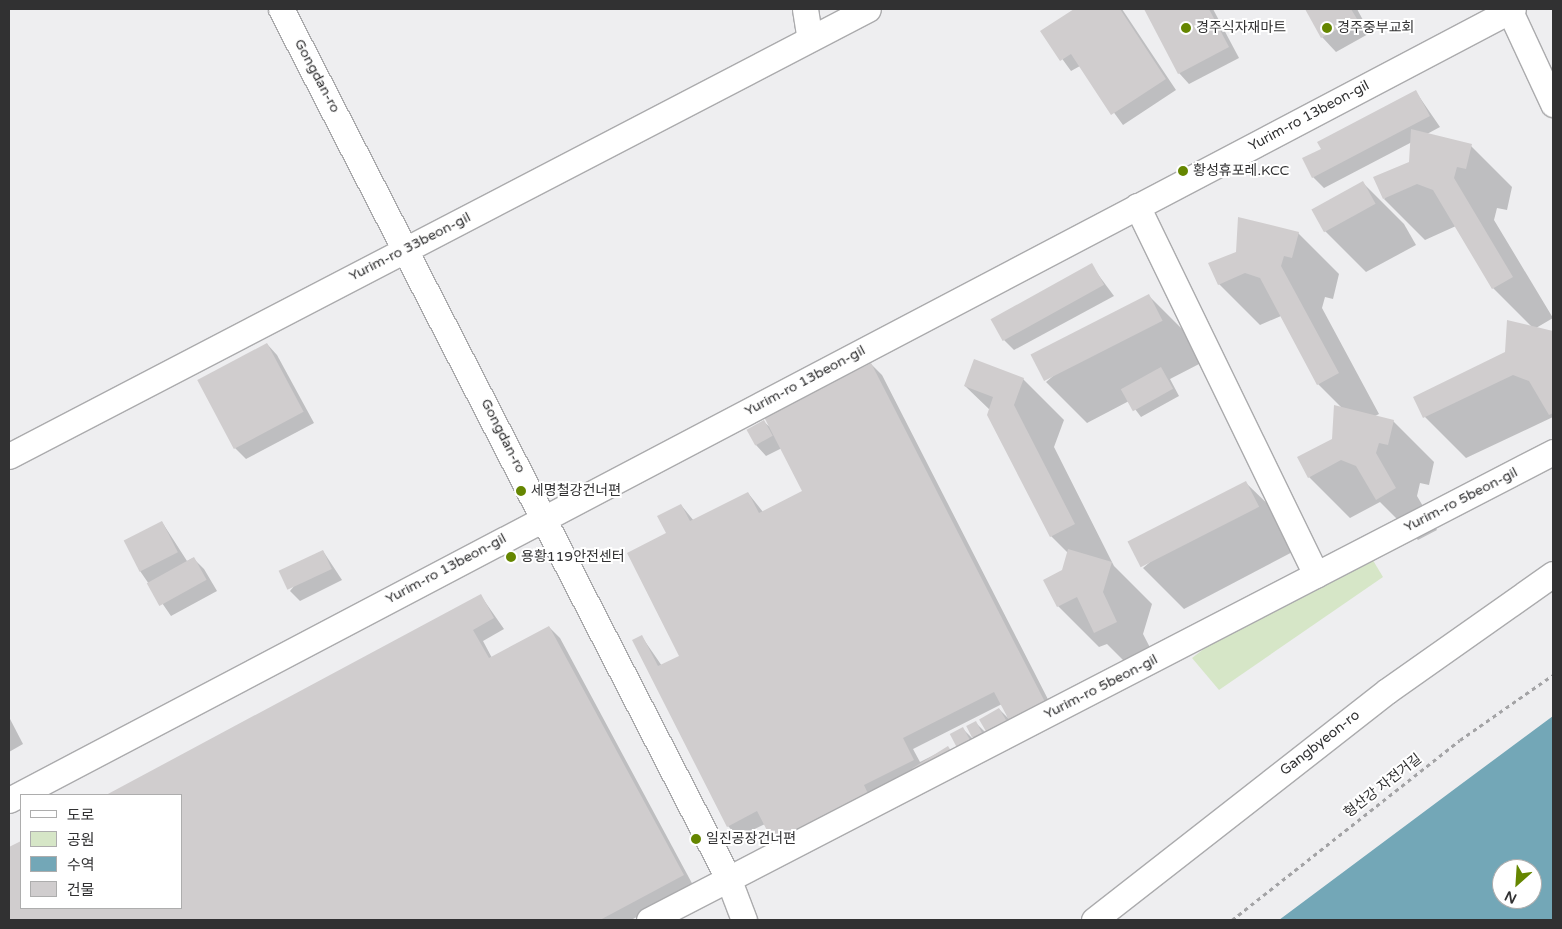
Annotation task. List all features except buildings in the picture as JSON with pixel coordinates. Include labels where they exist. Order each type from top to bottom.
[{"type":"street","name":"Gongdan-ro","points":[[282,9],[408,248],[728,878],[744,920]]},
{"type":"street","points":[[805,9],[810,39]]},
{"type":"street","name":"Yurim-ro 33beon-gil","points":[[9,456],[868,9]]},
{"type":"street","name":"Yurim-ro 13beon-gil","points":[[20,794],[1511,9],[1553,104]]},
{"type":"street","points":[[1137,206],[1316,575]]},
{"type":"street","name":"Yurim-ro 5beon-gil","points":[[649,920],[1553,452]]},
{"type":"street","name":"Gangbyeon-ro","points":[[1094,920],[1388,691],[1553,574]]},
{"type":"path","name":"형산강 자전거길","points":[[1232,920],[1460,740],[1553,675]]},
{"type":"green space","points":[[1371,557],[1383,577],[1219,690],[1192,658],[1218,638]]},
{"type":"water","points":[[1553,716],[1553,920],[1279,920]]},
{"type":"place","name":"경주식자재마트","points":[[1186,28]]},
{"type":"place","name":"경주중부교회","points":[[1327,28]]},
{"type":"place","name":"황성휴포레.KCC","points":[[1183,171]]},
{"type":"place","name":"세명철강건너편","points":[[521,491]]},
{"type":"place","name":"용황119안전센터","points":[[511,557]]},
{"type":"place","name":"일진공장건너편","points":[[696,839]]}]
